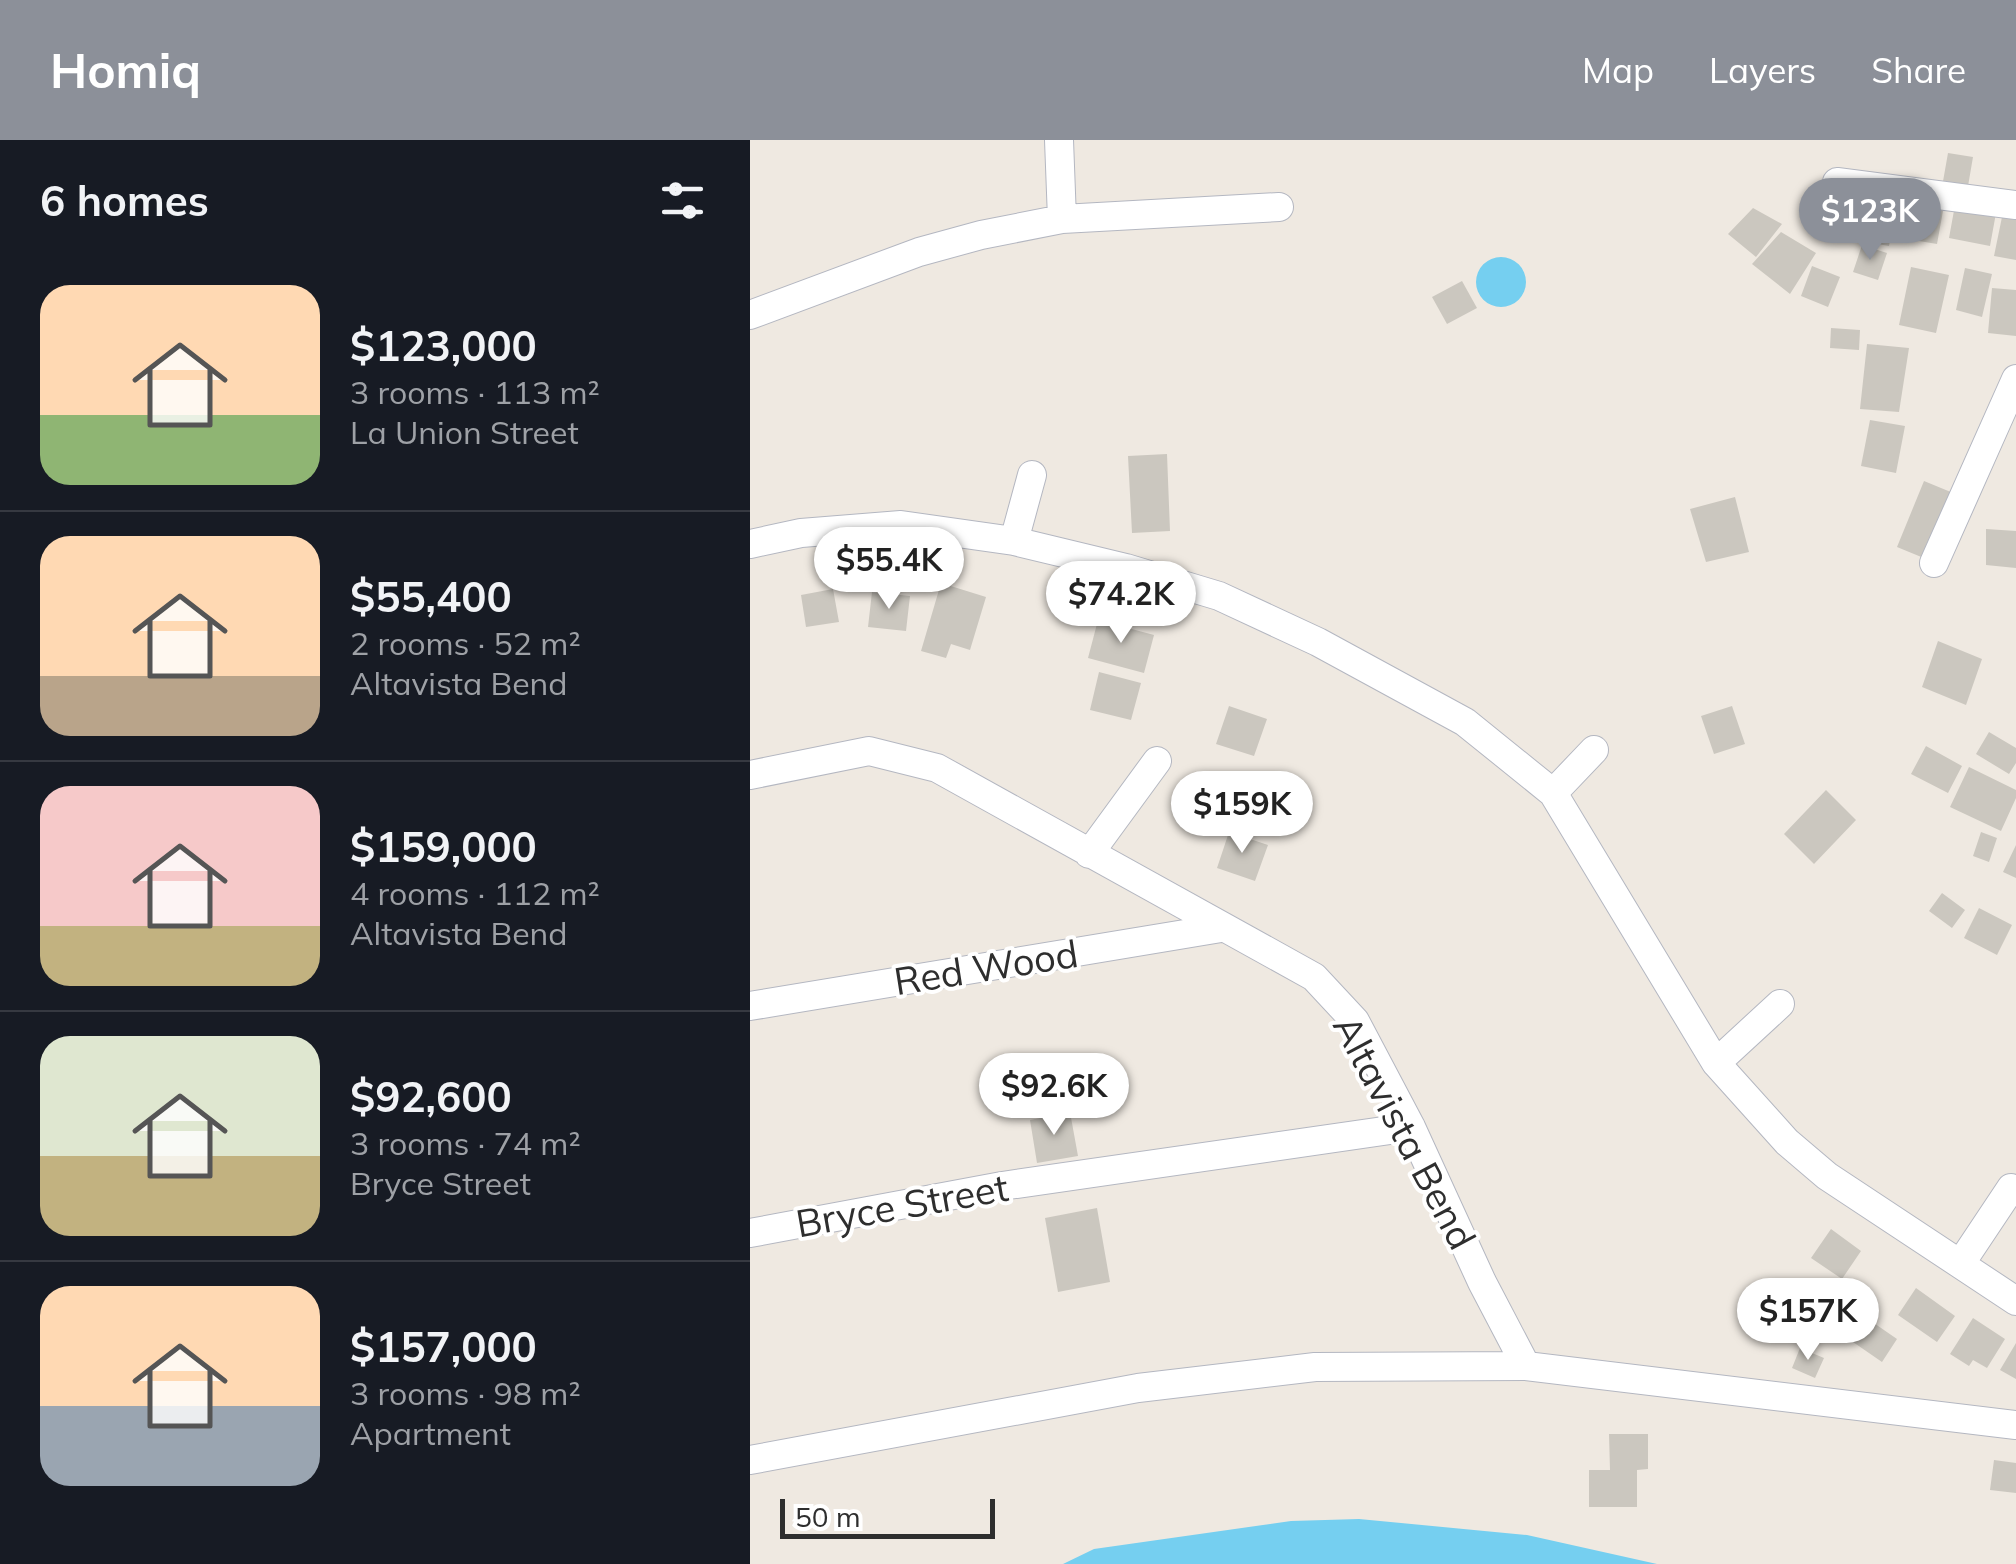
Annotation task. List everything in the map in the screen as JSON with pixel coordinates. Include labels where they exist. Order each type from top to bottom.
[{"type":"street","points":[[1059,140],[1062,219]]},
{"type":"street","points":[[1836,182],[2016,205]]},
{"type":"street","points":[[750,315],[919,252],[1062,219],[1278,207]]},
{"type":"street","points":[[1934,563],[2016,380]]},
{"type":"street","points":[[1014,540],[1032,475]]},
{"type":"street","points":[[750,544],[802,534],[901,525],[1014,540],[1219,596],[1302,634],[1465,722],[1554,794],[1716,1064],[1787,1142],[1827,1176],[2016,1300]]},
{"type":"street","points":[[1554,794],[1594,750]]},
{"type":"street","name":"Altavista Bend","points":[[750,775],[869,751],[937,768],[1314,977],[1355,1022],[1411,1127],[1482,1282],[1526,1366]]},
{"type":"street","points":[[1089,854],[1156,761]]},
{"type":"street","name":"Red Wood","points":[[750,1006],[1221,928]]},
{"type":"street","points":[[1716,1064],[1780,1004]]},
{"type":"street","name":"Bryce Street","points":[[750,1232],[1002,1186],[1411,1127]]},
{"type":"street","points":[[1961,1263],[2010,1188]]},
{"type":"street","points":[[750,1460],[1138,1388],[1316,1367],[1526,1366],[2016,1425]]},
{"type":"water","points":[[1491,258],[1511,258],[1525,272],[1525,292],[1511,306],[1491,306],[1477,292],[1477,272]]},
{"type":"water","points":[[1359,1519],[1527,1535],[1657,1564],[1063,1564],[1094,1549],[1291,1521]]},
{"type":"building","points":[[1948,153],[1973,157],[1967,192],[1942,187]]},
{"type":"building","points":[[1858,186],[1866,210],[1841,218],[1833,195]]},
{"type":"building","points":[[1907,205],[1943,211],[1937,244],[1901,238]]},
{"type":"building","points":[[1955,205],[1996,213],[1990,246],[1949,238]]},
{"type":"building","points":[[1753,208],[1782,224],[1756,257],[1728,234]]},
{"type":"building","points":[[2002,217],[2016,220],[2016,260],[1994,256]]},
{"type":"building","points":[[1869,224],[1892,228],[1889,246],[1866,242]]},
{"type":"building","points":[[1781,232],[1816,253],[1790,294],[1752,264]]},
{"type":"building","points":[[1862,245],[1887,253],[1878,280],[1853,272]]},
{"type":"building","points":[[1812,266],[1840,277],[1828,307],[1801,296]]},
{"type":"building","points":[[1911,267],[1949,275],[1936,333],[1899,325]]},
{"type":"building","points":[[1965,268],[1992,274],[1982,317],[1956,310]]},
{"type":"building","points":[[1462,281],[1477,308],[1447,324],[1432,297]]},
{"type":"building","points":[[1992,288],[2016,290],[2016,336],[1988,333]]},
{"type":"building","points":[[1831,328],[1860,330],[1859,350],[1830,348]]},
{"type":"building","points":[[1867,344],[1909,348],[1899,412],[1860,409]]},
{"type":"building","points":[[1870,420],[1905,426],[1896,473],[1861,466]]},
{"type":"building","points":[[1167,454],[1170,531],[1132,533],[1128,456]]},
{"type":"building","points":[[1924,481],[1958,495],[1931,561],[1897,547]]},
{"type":"building","points":[[1735,497],[1749,552],[1706,562],[1690,509]]},
{"type":"building","points":[[1986,529],[2016,531],[2016,568],[1986,565]]},
{"type":"building","points":[[941,583],[986,597],[970,650],[951,644],[946,658],[921,651]]},
{"type":"building","points":[[833,589],[839,622],[806,627],[801,595]]},
{"type":"building","points":[[872,592],[910,596],[906,631],[868,627]]},
{"type":"building","points":[[1098,620],[1154,635],[1144,673],[1088,658]]},
{"type":"building","points":[[1938,641],[1982,659],[1966,705],[1922,687]]},
{"type":"building","points":[[1099,672],[1141,683],[1131,720],[1090,710]]},
{"type":"building","points":[[1229,706],[1267,719],[1254,756],[1216,744]]},
{"type":"building","points":[[1732,706],[1745,744],[1714,754],[1701,716]]},
{"type":"building","points":[[1989,732],[2016,748],[2016,763],[2009,774],[1976,754]]},
{"type":"building","points":[[1926,746],[1962,766],[1948,793],[1911,774]]},
{"type":"building","points":[[1969,767],[2016,790],[2001,831],[1950,807]]},
{"type":"building","points":[[1826,790],[1856,820],[1814,864],[1784,834]]},
{"type":"building","points":[[1229,832],[1268,845],[1255,881],[1217,868]]},
{"type":"building","points":[[1981,832],[1997,838],[1989,862],[1973,856]]},
{"type":"building","points":[[2016,845],[2016,878],[2003,872]]},
{"type":"building","points":[[1942,893],[1965,910],[1952,928],[1929,911]]},
{"type":"building","points":[[1979,908],[2012,925],[1997,955],[1964,938]]},
{"type":"building","points":[[1070,1112],[1078,1156],[1037,1163],[1030,1120]]},
{"type":"building","points":[[1097,1208],[1110,1282],[1058,1292],[1045,1218]]},
{"type":"building","points":[[1831,1229],[1861,1251],[1842,1279],[1811,1258]]},
{"type":"building","points":[[1812,1284],[1845,1307],[1827,1333],[1794,1310]]},
{"type":"building","points":[[1916,1288],[1955,1316],[1937,1342],[1898,1315]]},
{"type":"building","points":[[1973,1318],[2005,1339],[1987,1368],[1973,1360],[1969,1366],[1950,1354]]},
{"type":"building","points":[[1868,1319],[1897,1339],[1882,1362],[1853,1342]]},
{"type":"building","points":[[2016,1343],[2016,1379],[2000,1370]]},
{"type":"building","points":[[1800,1348],[1824,1358],[1815,1378],[1792,1368]]},
{"type":"building","points":[[1609,1434],[1648,1434],[1648,1469],[1637,1470],[1637,1507],[1589,1507],[1589,1470],[1610,1470]]},
{"type":"building","points":[[1994,1460],[2016,1463],[2016,1493],[1990,1490]]}]
